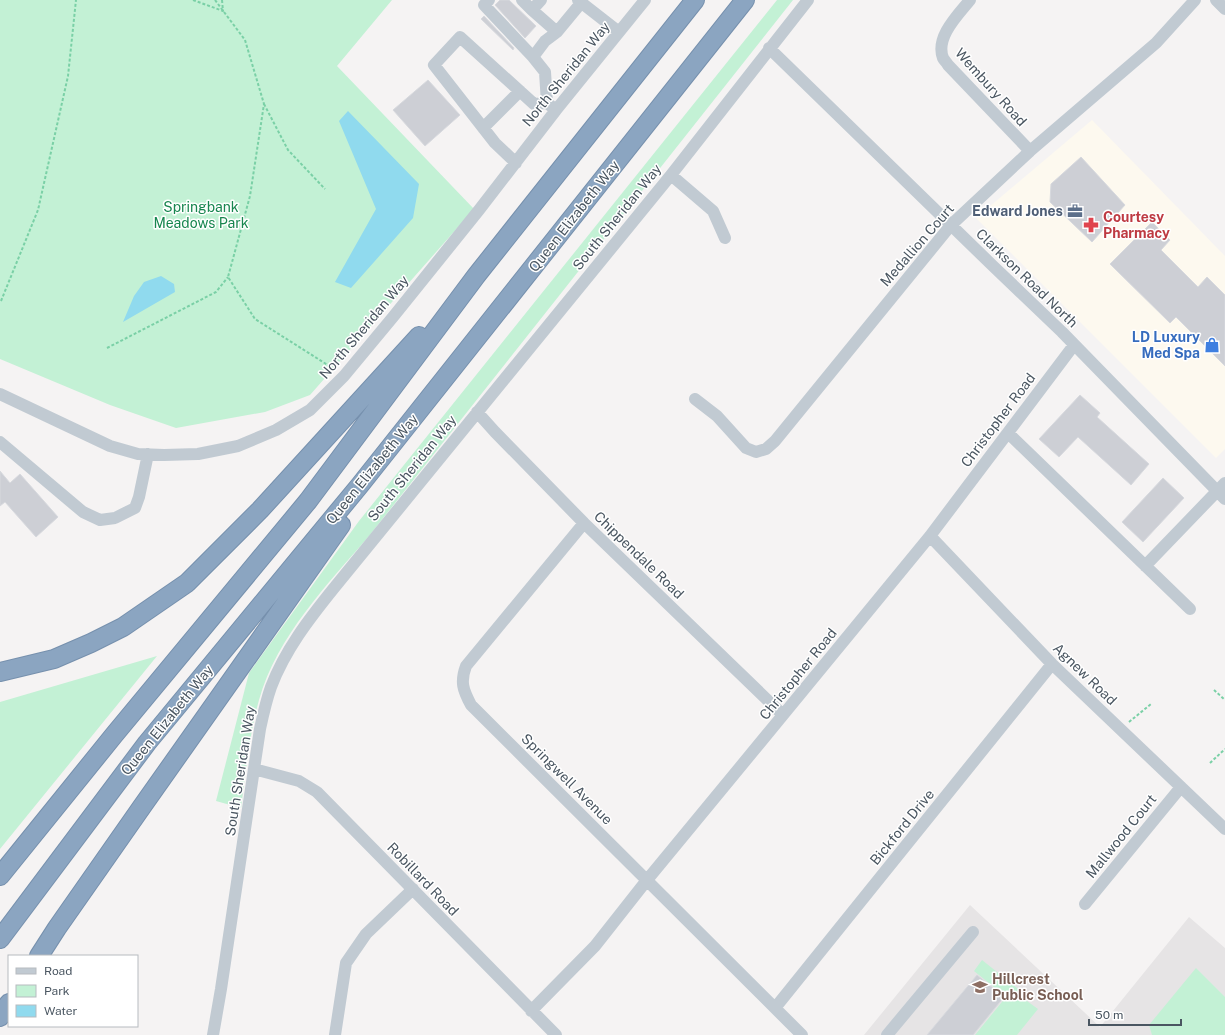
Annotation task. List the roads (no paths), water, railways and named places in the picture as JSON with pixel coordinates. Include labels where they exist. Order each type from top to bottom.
[{"type":"highway","points":[[0,876],[114,735],[308,501],[476,276],[695,0]]},
{"type":"highway","name":"Queen Elizabeth Way","points":[[0,939],[147,743],[360,485],[745,0]]},
{"type":"highway","points":[[0,672],[54,659],[123,628],[187,583],[260,510],[416,339],[476,276]]},
{"type":"highway","points":[[40,955],[56,928],[349,514],[360,485]]},
{"type":"highway","points":[[0,1017],[8,1005]]},
{"type":"street","points":[[522,0],[557,32]]},
{"type":"street","points":[[532,10],[541,0]]},
{"type":"street","name":"North Sheridan Way","points":[[0,394],[110,446],[138,454],[198,454],[238,446],[276,430],[310,410],[344,376],[393,317],[516,163],[552,106],[619,32],[645,0]]},
{"type":"street","name":"South Sheridan Way","points":[[213,1035],[260,729],[265,705],[271,687],[291,646],[308,621],[334,588],[671,175],[808,0]]},
{"type":"street","name":"Wembury Road","points":[[970,0],[947,29],[941,45],[943,58],[948,66],[1030,151]]},
{"type":"street","name":"Medallion Court","points":[[694,399],[717,416],[746,448],[756,452],[766,448],[775,441],[951,226],[1030,151],[1156,43],[1195,0]]},
{"type":"street","points":[[1216,0],[1225,8]]},
{"type":"street","points":[[484,2],[545,72],[552,106],[534,104],[460,37],[434,65],[495,143],[516,163]]},
{"type":"street","points":[[532,57],[544,41],[557,32],[579,2],[619,32]]},
{"type":"street","name":"Clarkson Road North","points":[[769,48],[1222,491]]},
{"type":"street","points":[[483,128],[520,91]]},
{"type":"street","points":[[671,175],[713,211],[725,238]]},
{"type":"street","name":"Christopher Road","points":[[531,1010],[596,946],[647,880],[930,536],[1074,345]]},
{"type":"street","name":"Chippendale Road","points":[[477,412],[584,523],[783,715]]},
{"type":"street","points":[[1008,433],[1190,609]]},
{"type":"street","points":[[0,442],[83,512],[100,520],[115,518],[135,508],[139,497],[148,454]]},
{"type":"street","points":[[1145,566],[1222,491]]},
{"type":"street","name":"Springwell Avenue","points":[[584,523],[466,666],[463,675],[464,692],[471,705],[802,1035]]},
{"type":"street","name":"Agnew Road","points":[[930,536],[1052,664],[1225,829]]},
{"type":"street","name":"Bickford Drive","points":[[775,1008],[1052,664]]},
{"type":"street","name":"Robillard Road","points":[[254,769],[299,781],[317,792],[556,1035]]},
{"type":"street","name":"Mallwood Court","points":[[1085,904],[1181,787]]},
{"type":"street","points":[[335,1035],[346,963],[366,934],[413,889]]},
{"type":"street","points":[[886,1035],[973,932]]},
{"type":"water","points":[[348,111],[419,184],[413,218],[351,288],[335,282],[376,209],[339,121]]},
{"type":"water","points":[[161,276],[174,284],[175,292],[123,322],[134,296],[144,282]]},
{"type":"place","name":"Edward Jones","points":[[1075,211]]},
{"type":"place","name":"Courtesy Pharmacy","points":[[1091,225]]},
{"type":"place","name":"LD Luxury Med Spa","points":[[1212,345]]},
{"type":"place","name":"Hillcrest Public School","points":[[980,987]]},
{"type":"park label","name":"Springbank Meadows Park","points":[[201,216]]}]
